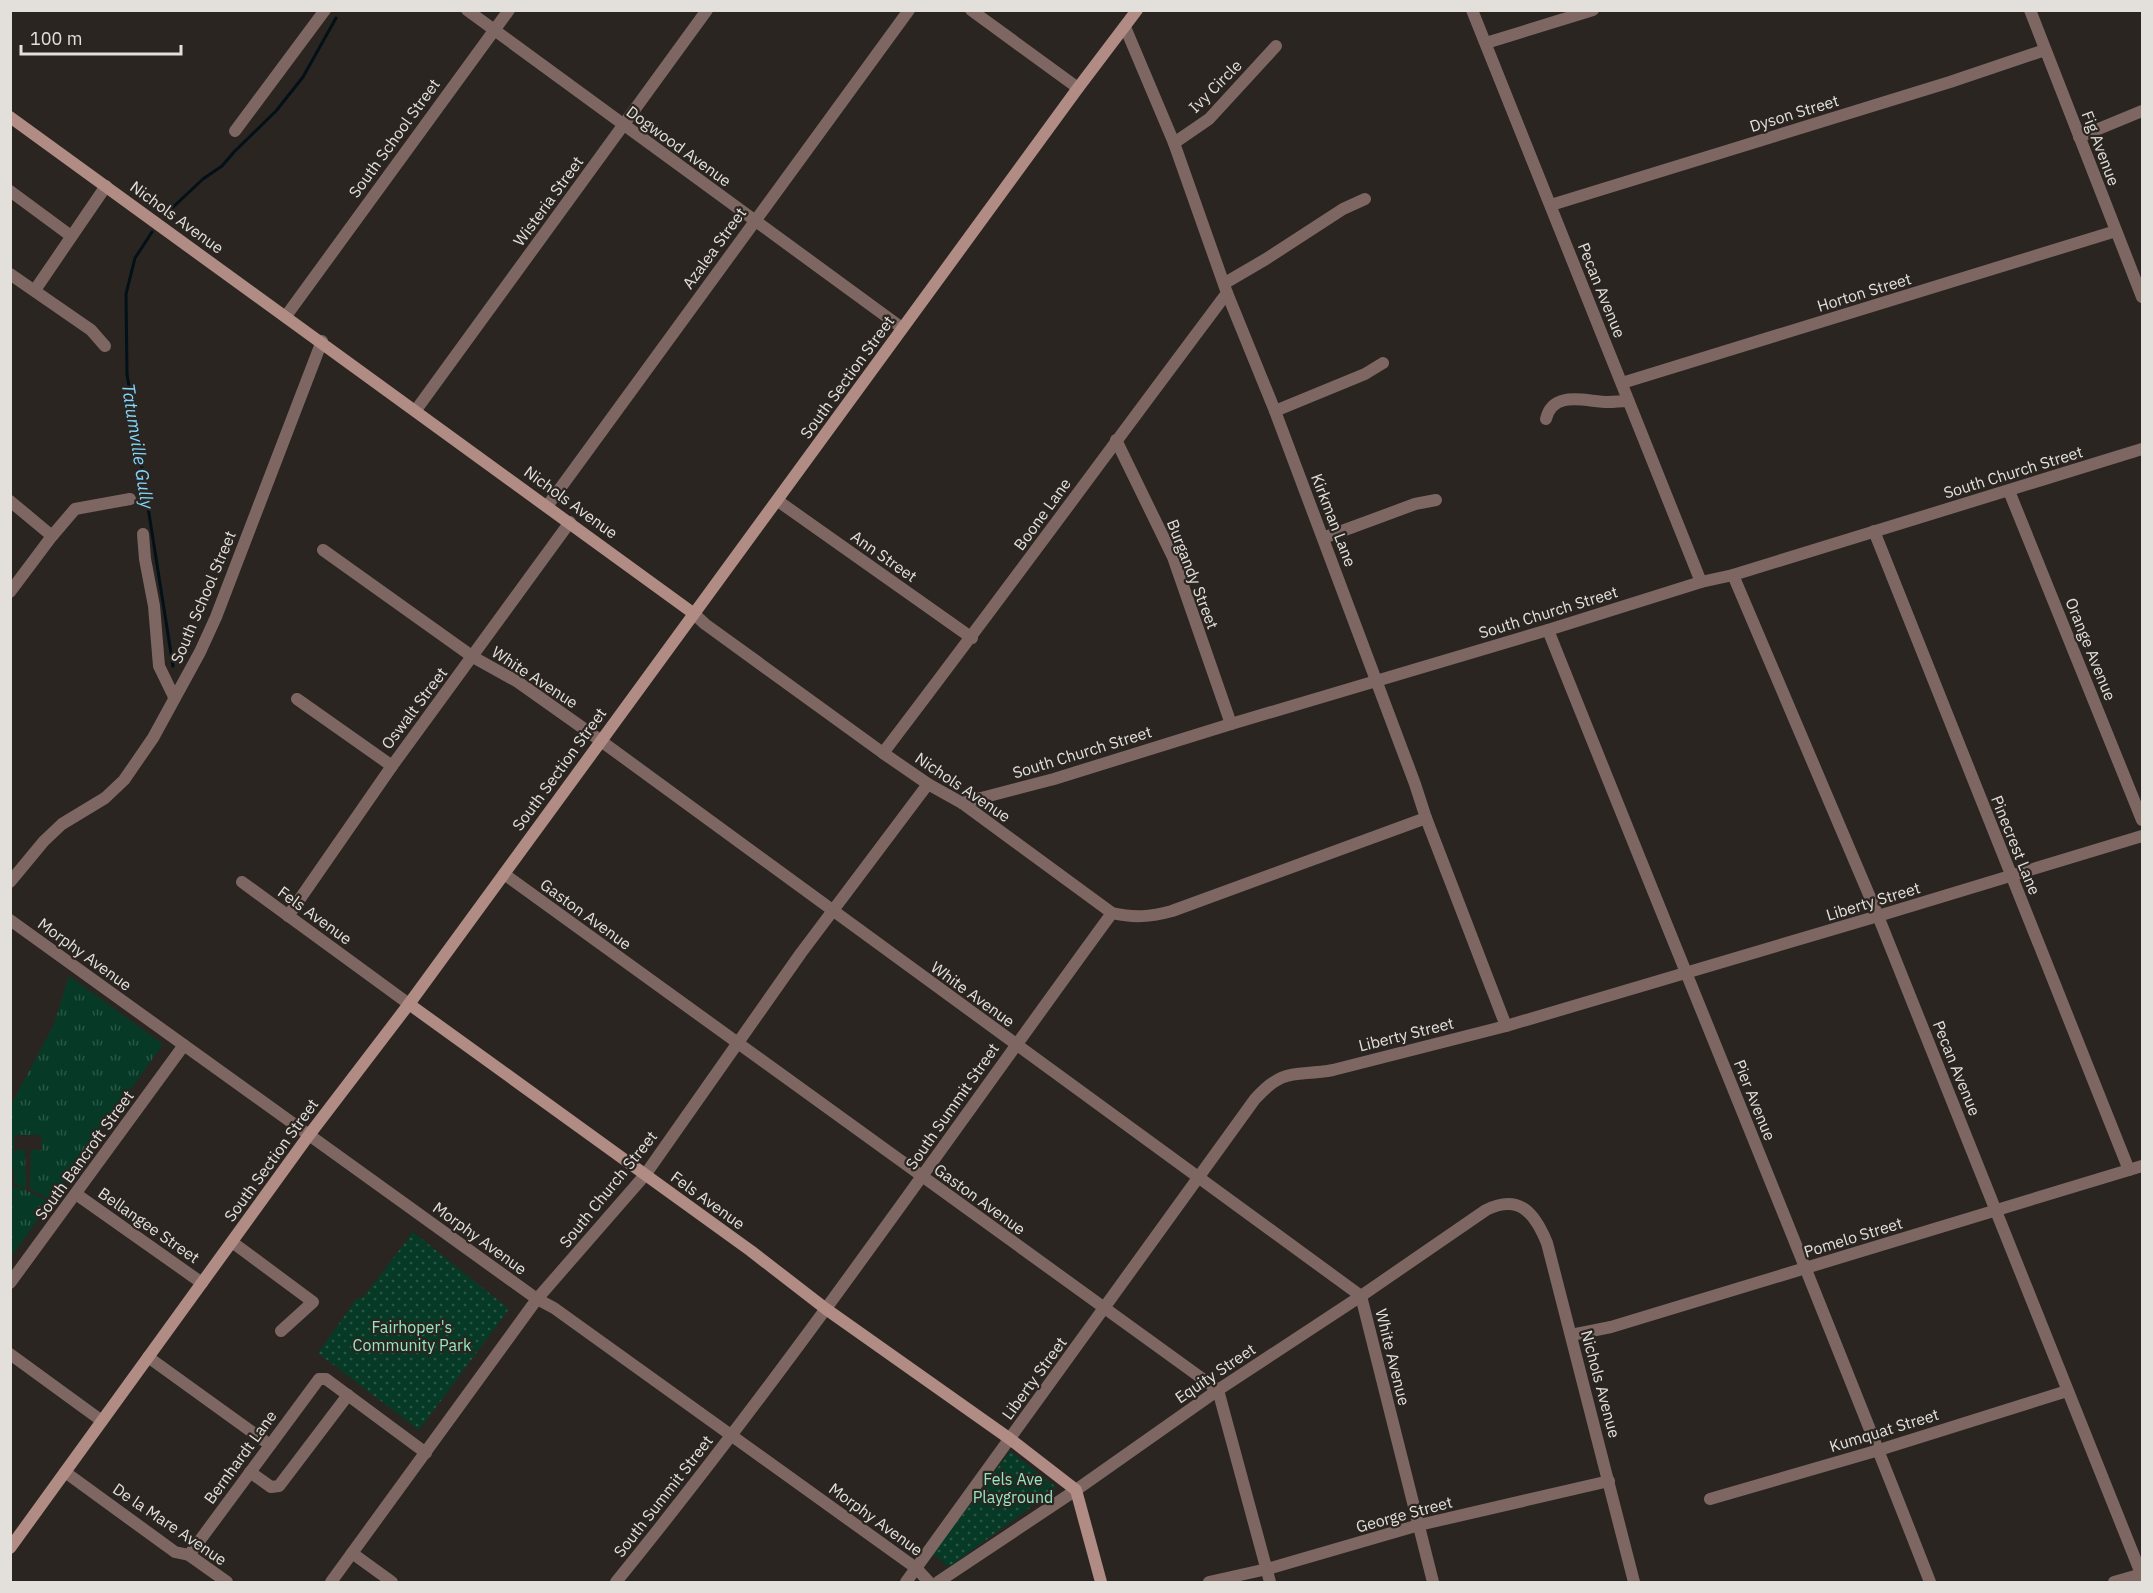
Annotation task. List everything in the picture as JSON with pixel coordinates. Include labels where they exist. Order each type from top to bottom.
[{"type":"street","points":[[235,131],[325,10]]},
{"type":"street","name":"Dogwood Avenue","points":[[467,10],[902,328]]},
{"type":"street","name":"South School Street","points":[[286,316],[509,10]]},
{"type":"street","name":"Wisteria Street","points":[[416,410],[707,10]]},
{"type":"street","name":"Azalea Street","points":[[548,505],[909,10]]},
{"type":"street","points":[[971,10],[1078,88]]},
{"type":"street","name":"South Section Street","points":[[10,1548],[309,1135],[409,1004],[693,613],[778,501],[902,328],[1137,10]]},
{"type":"street","name":"Pecan Avenue","points":[[1472,10],[1701,582]]},
{"type":"street","points":[[1486,43],[1593,10]]},
{"type":"street","name":"Fig Avenue","points":[[2030,10],[2142,297]]},
{"type":"street","name":"Kirkman Lane","points":[[1125,27],[1174,144],[1226,288],[1275,411],[1506,1026]]},
{"type":"street","name":"Ivy Circle","points":[[1174,144],[1209,119],[1276,46]]},
{"type":"street","name":"Dyson Street","points":[[1551,205],[1950,82],[2045,50]]},
{"type":"street","points":[[2079,137],[2142,111]]},
{"type":"street","name":"Nichols Avenue","points":[[10,117],[548,505],[705,624],[883,753],[927,784],[962,803],[1112,913]]},
{"type":"street","points":[[35,290],[106,186]]},
{"type":"street","points":[[10,191],[71,236]]},
{"type":"street","name":"Boone Lane","points":[[883,753],[972,638],[1226,288],[1343,209],[1365,199]]},
{"type":"street","name":"Horton Street","points":[[1622,383],[2116,231]]},
{"type":"street","points":[[10,274],[91,330],[105,345]]},
{"type":"street","name":"South School Street","points":[[10,882],[44,841],[62,825],[105,798],[124,780],[153,738],[200,652],[216,617],[321,341]]},
{"type":"street","points":[[1275,411],[1365,374],[1383,363]]},
{"type":"street","points":[[1546,419],[1553,405],[1573,399],[1628,401]]},
{"type":"street","name":"Burgandy Street","points":[[1116,440],[1173,557],[1231,724]]},
{"type":"street","name":"South Church Street","points":[[962,803],[1054,779],[2142,449]]},
{"type":"street","name":"Orange Avenue","points":[[2009,491],[2142,820]]},
{"type":"street","points":[[10,592],[75,509],[130,499]]},
{"type":"street","points":[[1323,538],[1415,504],[1436,500]]},
{"type":"street","points":[[10,501],[52,536]]},
{"type":"street","name":"Ann Street","points":[[778,501],[972,638]]},
{"type":"street","name":"Oswalt Street","points":[[288,915],[392,766],[570,522]]},
{"type":"street","name":"Pinecrest Lane","points":[[1874,531],[2129,1170]]},
{"type":"street","points":[[143,534],[154,606],[159,666],[174,697]]},
{"type":"street","name":"White Avenue","points":[[323,550],[473,657],[518,682],[1361,1296],[1433,1582]]},
{"type":"street","name":"Pecan Avenue","points":[[1732,575],[1878,916],[2142,1575]]},
{"type":"street","name":"Pier Avenue","points":[[1548,630],[1685,974],[1807,1268],[1930,1582]]},
{"type":"street","points":[[297,699],[392,766]]},
{"type":"street","name":"South Church Street","points":[[331,1582],[537,1299],[645,1175],[833,911],[927,784]]},
{"type":"street","points":[[1112,913],[1129,917],[1149,917],[1172,911],[1426,818]]},
{"type":"street","name":"Liberty Street","points":[[906,1582],[1255,1099],[1275,1081],[1295,1073],[1333,1070],[1506,1026],[2142,836]]},
{"type":"street","name":"Gaston Avenue","points":[[504,874],[1218,1390]]},
{"type":"street","name":"Fels Avenue","points":[[242,882],[826,1309],[1010,1439],[1076,1490]]},
{"type":"street","name":"South Summit Street","points":[[616,1582],[731,1436],[826,1309],[1112,913]]},
{"type":"street","name":"Morphy Avenue","points":[[10,920],[916,1568],[929,1582]]},
{"type":"street","name":"South Bancroft Street","points":[[10,1283],[183,1045]]},
{"type":"street","name":"Pomelo Street","points":[[1571,1335],[1611,1327],[2142,1166]]},
{"type":"street","name":"Bellangee Street","points":[[76,1194],[202,1283]]},
{"type":"street","name":"Equity Street","points":[[938,1582],[1486,1210],[1497,1204],[1516,1205]]},
{"type":"street","name":"Nichols Avenue","points":[[1516,1205],[1530,1213],[1538,1222],[1547,1243],[1634,1582]]},
{"type":"street","points":[[232,1242],[313,1302],[281,1331]]},
{"type":"street","points":[[10,1354],[102,1421]]},
{"type":"street","points":[[148,1357],[270,1445]]},
{"type":"street","name":"Bernhardt Lane","points":[[189,1555],[319,1379],[326,1379],[348,1395]]},
{"type":"street","points":[[1218,1390],[1270,1582]]},
{"type":"street","name":"Kumquat Street","points":[[1710,1499],[1879,1450],[2067,1391]]},
{"type":"street","points":[[250,1472],[271,1486],[279,1486],[348,1395],[426,1452]]},
{"type":"street","name":"De la Mare Avenue","points":[[66,1472],[175,1552],[189,1555],[227,1582]]},
{"type":"street","name":"George Street","points":[[1209,1582],[1267,1569],[1419,1525],[1609,1481]]},
{"type":"street","points":[[1076,1490],[1101,1582]]},
{"type":"street","points":[[352,1553],[392,1582]]},
{"type":"street","points":[[2114,1582],[2142,1575]]},
{"type":"green space","points":[[69,976],[163,1044],[52,1200],[30,1189],[31,1150],[42,1150],[41,1135],[14,1135],[14,1148],[11,1148],[11,1105],[54,1024]]},
{"type":"green space","points":[[11,1150],[25,1150],[26,1189],[14,1183],[14,1171],[11,1170]]},
{"type":"green space","points":[[11,1187],[19,1187],[50,1202],[11,1257]]},
{"type":"green space","name":"Fairhoper's Community Park","points":[[413,1232],[509,1309],[419,1430],[318,1353],[358,1297],[362,1299]]},
{"type":"green space","name":"Fels Ave Playground","points":[[1010,1451],[1057,1488],[949,1567],[933,1554]]},
{"type":"waterway","name":"Tatumville Gully","points":[[171,209],[203,179],[222,166],[276,111],[303,77],[336,18]]},
{"type":"waterway","name":"Tatumville Gully","points":[[152,232],[135,258],[126,294],[127,374],[173,666]]}]
